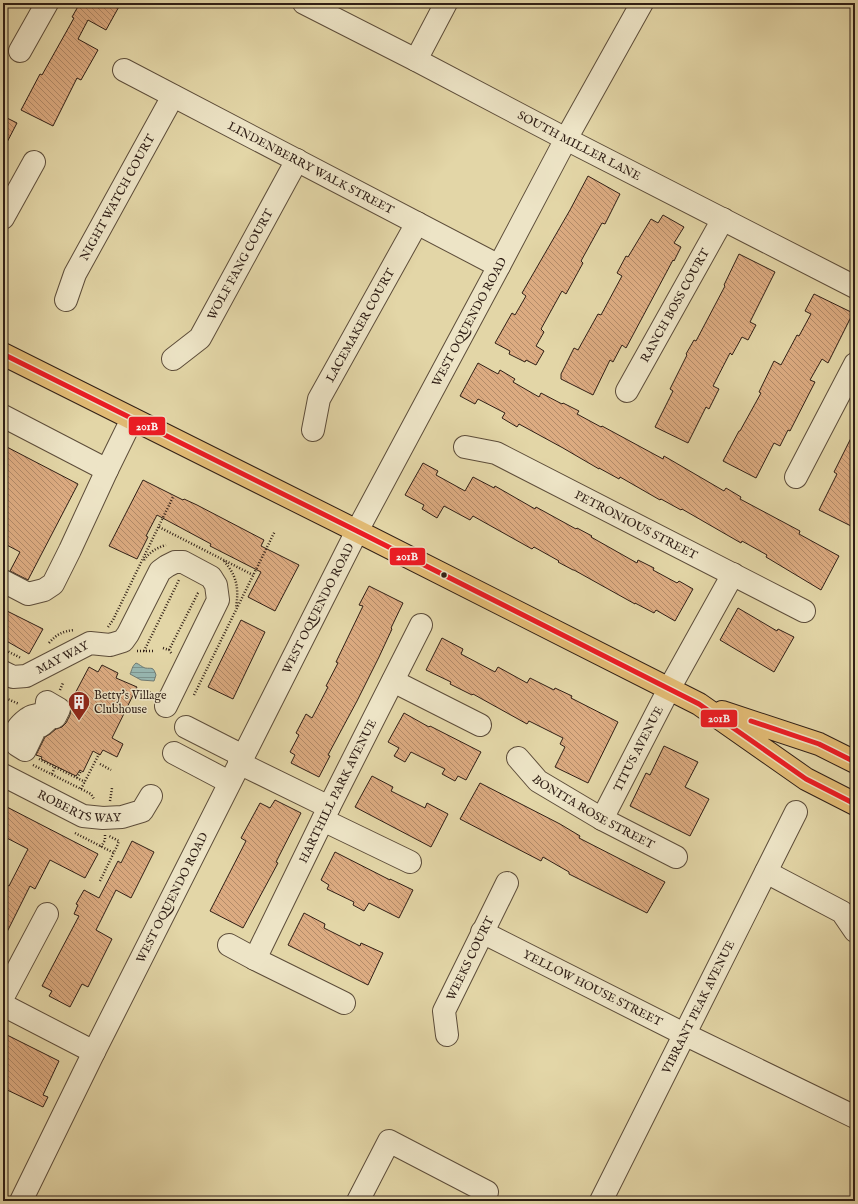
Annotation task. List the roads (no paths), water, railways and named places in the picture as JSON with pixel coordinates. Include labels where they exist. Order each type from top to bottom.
[{"type":"main road","points":[[3,354],[699,704],[820,744],[855,762]]},
{"type":"main road","points":[[699,704],[806,779],[855,804]]},
{"type":"street","points":[[20,51],[47,3]]},
{"type":"street","name":"SOUTH MILLER LANE","points":[[304,3],[855,287]]},
{"type":"street","points":[[416,60],[446,3]]},
{"type":"street","name":"WEST OQUENDO ROAD","points":[[21,1201],[94,1052],[357,531],[566,139],[642,3]]},
{"type":"street","name":"LINDENBERRY WALK STREET","points":[[124,70],[499,266]]},
{"type":"street","name":"NIGHT WATCH COURT","points":[[66,300],[75,274],[173,96]]},
{"type":"street","name":"WOLF FANG COURT","points":[[173,359],[200,338],[297,160]]},
{"type":"street","points":[[3,218],[10,190],[34,162]]},
{"type":"street","name":"RANCH BOSS COURT","points":[[627,391],[723,219]]},
{"type":"street","name":"LACEMAKER COURT","points":[[313,430],[319,398],[417,223]]},
{"type":"street","points":[[796,477],[855,364]]},
{"type":"street","points":[[3,416],[107,470]]},
{"type":"street","points":[[3,581],[28,594],[44,590],[53,584],[132,419]]},
{"type":"street","name":"PETRONIOUS STREET","points":[[465,447],[496,453],[804,611]]},
{"type":"street","name":"MAY WAY","points":[[3,672],[13,676],[26,676],[90,643],[110,645],[123,640],[128,634],[160,571],[167,566],[177,569],[183,562],[211,577],[207,589],[218,600],[162,699]]},
{"type":"street","name":"TITUS AVENUE","points":[[602,818],[669,689],[733,574]]},
{"type":"street","name":"HARTHILL PARK AVENUE","points":[[255,959],[326,813],[422,625]]},
{"type":"street","points":[[393,681],[480,725]]},
{"type":"street","points":[[186,727],[237,767],[326,813],[410,862]]},
{"type":"street","points":[[174,753],[237,767]]},
{"type":"street","name":"BONITA ROSE STREET","points":[[518,758],[538,781],[602,818],[676,857]]},
{"type":"street","name":"ROBERTS WAY","points":[[3,775],[83,816],[103,818],[122,816],[142,811],[150,796]]},
{"type":"street","name":"VIBRANT PEAK AVENUE","points":[[600,1201],[796,812]]},
{"type":"street","points":[[766,872],[842,912],[855,931]]},
{"type":"street","name":"WEEKS COURT","points":[[447,1035],[444,1012],[507,883]]},
{"type":"street","points":[[3,997],[47,914]]},
{"type":"street","name":"YELLOW HOUSE STREET","points":[[482,932],[684,1034],[855,1117]]},
{"type":"street","points":[[228,945],[344,1003]]},
{"type":"street","points":[[3,1005],[94,1052]]},
{"type":"street","points":[[358,1201],[388,1141],[487,1192]]},
{"type":"water","points":[[136,663],[145,668],[153,669],[156,675],[154,681],[141,680],[130,674]]},
{"type":"place","name":"Betty's Village Clubhouse","points":[[79,722]]}]
